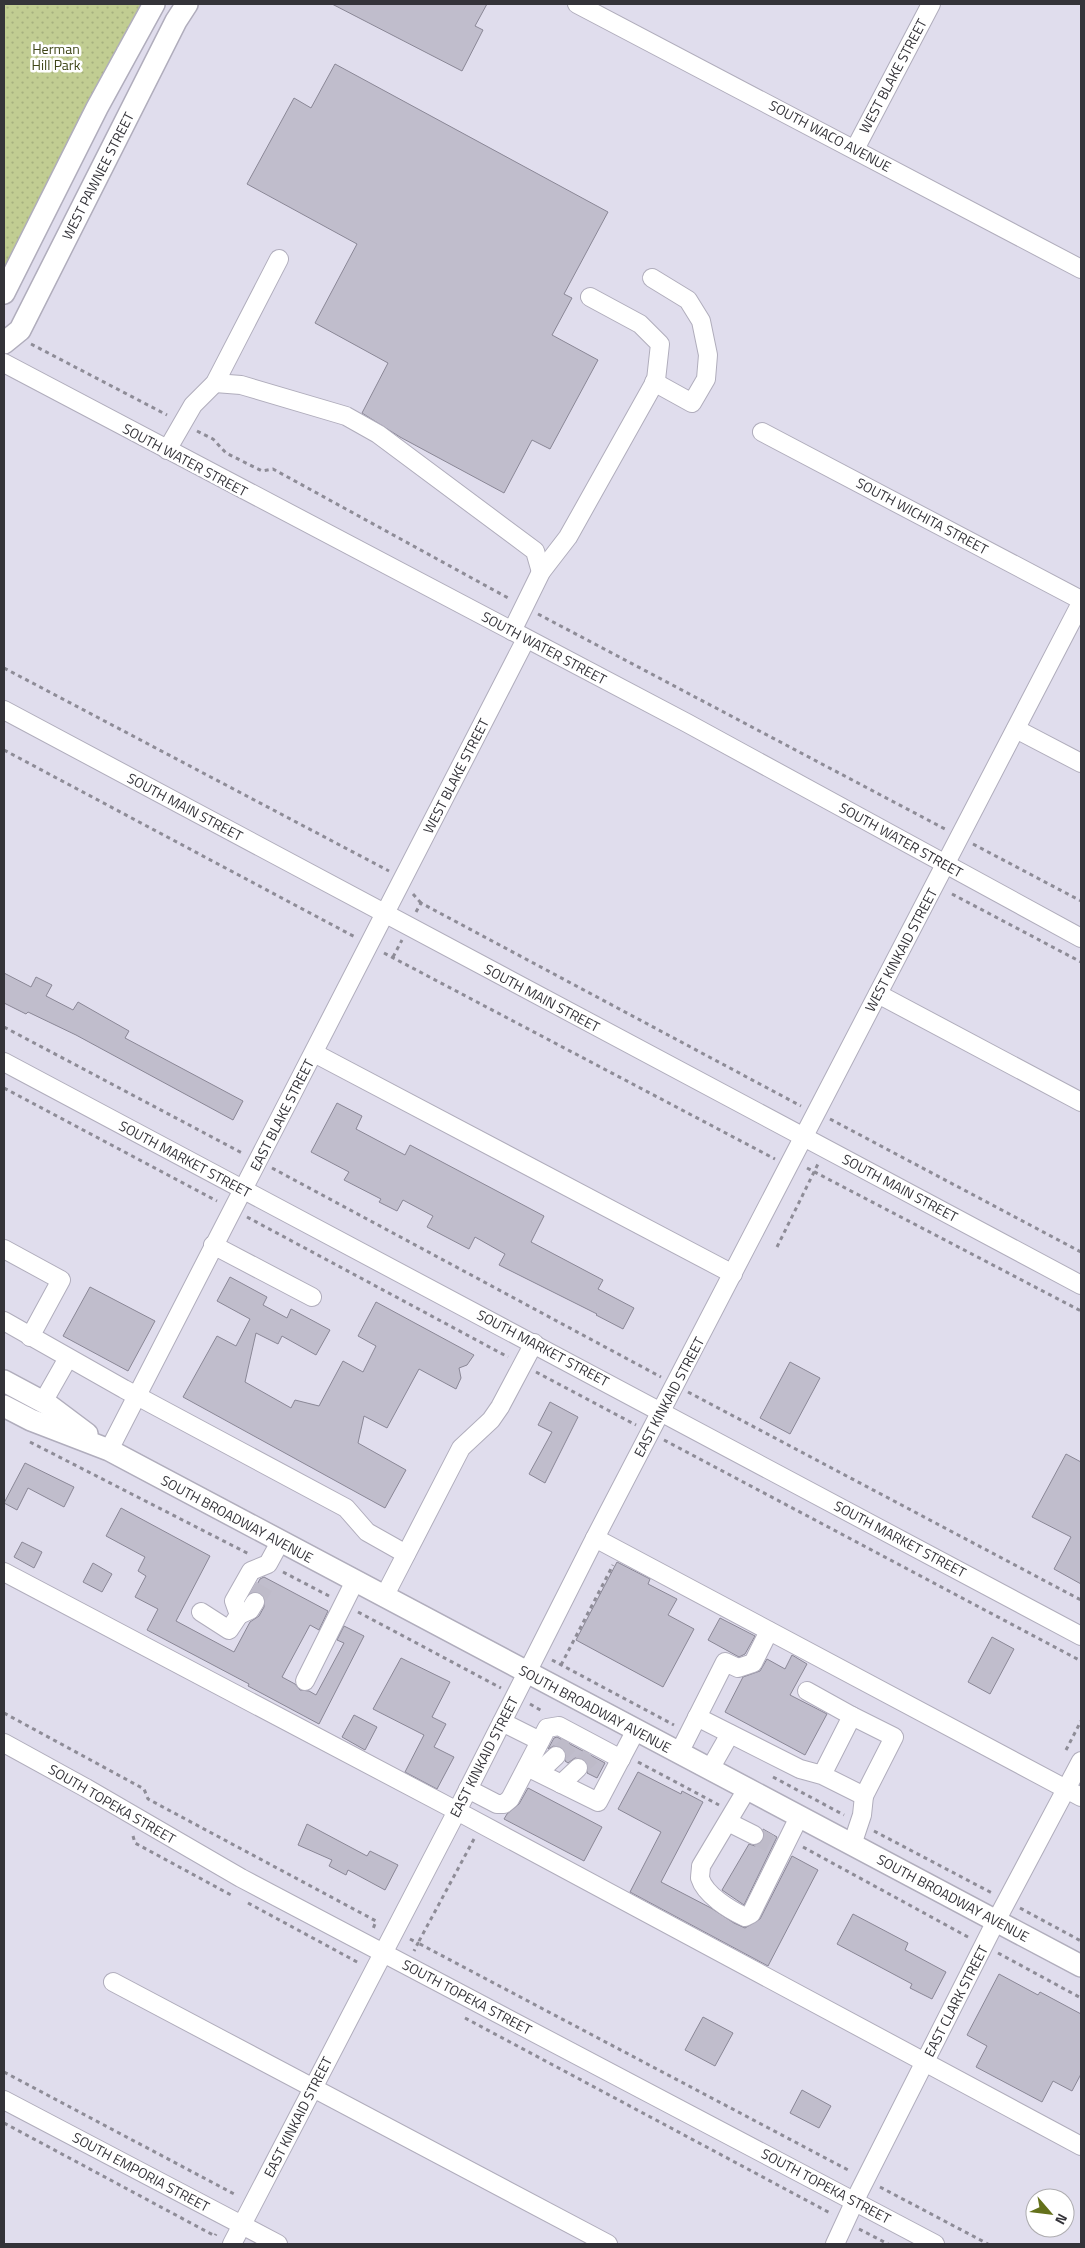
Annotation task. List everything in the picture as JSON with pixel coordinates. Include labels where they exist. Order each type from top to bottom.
[{"type":"main road","points":[[4,293],[96,108],[154,4]]},
{"type":"main road","name":"WEST PAWNEE STREET","points":[[4,343],[20,330],[176,21],[187,4]]},
{"type":"main road","name":"SOUTH BROADWAY AVENUE","points":[[4,1381],[43,1402],[109,1450]]},
{"type":"main road","name":"SOUTH BROADWAY AVENUE","points":[[4,1406],[30,1420],[109,1450],[1081,1966]]},
{"type":"street","name":"SOUTH WACO AVENUE","points":[[577,4],[1081,269]]},
{"type":"street","name":"WEST BLAKE STREET","points":[[855,149],[931,4]]},
{"type":"street","points":[[167,450],[193,405],[215,383],[279,259]]},
{"type":"street","points":[[652,278],[688,300],[701,321],[708,355],[706,379],[692,403],[654,382]]},
{"type":"street","name":"WEST BLAKE STREET","points":[[385,914],[519,635],[524,606],[541,572],[568,538],[654,382],[660,344],[640,324],[590,297]]},
{"type":"street","name":"SOUTH WATER STREET","points":[[4,363],[687,723],[1081,938]]},
{"type":"street","points":[[215,383],[242,385],[346,416],[378,434],[535,551],[541,572]]},
{"type":"street","name":"SOUTH WICHITA STREET","points":[[762,432],[1081,602]]},
{"type":"street","name":"WEST KINKAID STREET","points":[[804,1137],[1081,602]]},
{"type":"street","name":"SOUTH MAIN STREET","points":[[4,710],[1081,1285]]},
{"type":"street","points":[[1016,729],[1081,764]]},
{"type":"street","name":"EAST BLAKE STREET","points":[[109,1450],[385,914]]},
{"type":"street","points":[[878,994],[1081,1102]]},
{"type":"street","points":[[314,1053],[733,1274]]},
{"type":"street","name":"SOUTH MARKET STREET","points":[[4,1062],[1081,1636]]},
{"type":"street","name":"EAST KINKAID STREET","points":[[232,2244],[457,1811],[595,1538],[804,1137]]},
{"type":"street","points":[[213,1245],[312,1297]]},
{"type":"street","points":[[4,1249],[61,1280],[30,1337]]},
{"type":"street","points":[[5,1325],[346,1508],[367,1532],[406,1554]]},
{"type":"street","points":[[384,1597],[461,1448],[491,1420],[500,1407],[534,1343]]},
{"type":"street","points":[[43,1402],[68,1358]]},
{"type":"street","points":[[595,1538],[1074,1793]]},
{"type":"street","points":[[239,1615],[234,1601],[251,1571],[268,1572],[280,1542]]},
{"type":"street","points":[[4,1572],[457,1811],[1081,2146]]},
{"type":"street","points":[[305,1681],[355,1582]]},
{"type":"street","points":[[201,1612],[229,1630],[239,1615],[250,1610],[255,1602]]},
{"type":"street","points":[[679,1752],[725,1662],[738,1668],[753,1663],[769,1631]]},
{"type":"street","points":[[806,1691],[894,1737],[864,1796],[859,1823],[852,1844]]},
{"type":"street","points":[[822,1775],[852,1716]]},
{"type":"street","points":[[502,1722],[540,1741]]},
{"type":"street","points":[[693,1725],[730,1734],[800,1769],[822,1775],[864,1796]]},
{"type":"street","points":[[533,1770],[540,1741],[547,1728],[559,1726],[575,1739],[597,1751],[621,1759]]},
{"type":"street","points":[[533,1770],[598,1802],[636,1730]]},
{"type":"street","points":[[710,1769],[730,1734]]},
{"type":"street","name":"SOUTH TOPEKA STREET","points":[[4,1744],[95,1793],[242,1878],[935,2244]]},
{"type":"street","points":[[468,1789],[497,1804],[504,1804],[533,1770],[556,1756]]},
{"type":"street","name":"EAST CLARK STREET","points":[[835,2244],[865,2179],[996,1921],[1074,1793],[1081,1761]]},
{"type":"street","points":[[561,1784],[578,1768]]},
{"type":"street","points":[[747,1789],[701,1866],[700,1878],[711,1895],[731,1910],[745,1917],[751,1914],[779,1848],[799,1817]]},
{"type":"street","points":[[728,1822],[754,1835]]},
{"type":"street","points":[[113,1982],[608,2244]]},
{"type":"street","name":"SOUTH EMPORIA STREET","points":[[4,2100],[278,2244]]},
{"type":"path","points":[[28,343],[213,439],[226,453],[262,471],[273,470],[524,606],[1081,902]]},
{"type":"path","points":[[4,668],[394,874],[420,903],[780,1096],[846,1126],[1081,1252]]},
{"type":"path","points":[[4,750],[774,1158],[814,1172],[1081,1311]]},
{"type":"path","points":[[952,894],[1081,962]]},
{"type":"path","points":[[393,957],[420,903]]},
{"type":"path","points":[[4,1027],[258,1161],[675,1386],[1081,1600]]},
{"type":"path","points":[[4,1088],[1081,1661]]},
{"type":"path","points":[[776,1247],[820,1161]]},
{"type":"path","points":[[561,1665],[620,1551]]},
{"type":"path","points":[[539,1648],[552,1660],[561,1665],[693,1725]]},
{"type":"path","points":[[4,1713],[144,1789],[148,1799],[376,1921],[353,1970]]},
{"type":"path","points":[[764,1772],[1081,1941]]},
{"type":"path","points":[[418,1943],[988,2244]]},
{"type":"path","points":[[456,2014],[888,2244]]},
{"type":"path","points":[[4,2072],[236,2195]]},
{"type":"path","points":[[4,2123],[215,2236],[240,2186]]},
{"type":"green space","name":"Herman Hill Park","points":[[4,4],[143,4],[4,273]]},
{"type":"building","points":[[332,4],[487,4],[475,26],[483,30],[462,71]]},
{"type":"building","points":[[335,64],[608,212],[564,294],[572,298],[552,335],[598,360],[550,449],[532,440],[504,493],[400,437],[362,413],[388,363],[315,323],[357,244],[247,184],[294,98],[311,108]]},
{"type":"building","points":[[4,973],[31,987],[36,977],[52,985],[46,996],[73,1010],[78,1002],[129,1031],[125,1038],[243,1101],[233,1120],[76,1035],[28,1012],[26,1014],[4,1003]]},
{"type":"building","points":[[337,1103],[362,1116],[356,1129],[405,1155],[410,1145],[544,1216],[531,1242],[603,1280],[598,1289],[634,1308],[623,1329],[499,1265],[505,1254],[475,1237],[469,1249],[427,1227],[433,1216],[403,1200],[397,1211],[379,1202],[381,1199],[344,1180],[349,1172],[311,1152]]},
{"type":"building","points":[[230,1277],[267,1297],[263,1305],[287,1318],[291,1309],[330,1330],[316,1355],[282,1336],[278,1344],[256,1333],[245,1382],[291,1408],[295,1400],[319,1406],[343,1361],[363,1372],[376,1346],[358,1336],[376,1302],[474,1355],[467,1365],[459,1368],[461,1378],[456,1389],[419,1369],[387,1428],[364,1416],[358,1443],[406,1470],[385,1508],[183,1397],[217,1336],[236,1346],[250,1319],[217,1301]]},
{"type":"building","points":[[90,1287],[155,1321],[128,1371],[63,1336]]},
{"type":"building","points":[[790,1362],[820,1378],[790,1434],[760,1418]]},
{"type":"building","points":[[550,1402],[578,1417],[545,1483],[529,1474],[552,1432],[538,1425]]},
{"type":"building","points":[[1066,1454],[1081,1462],[1081,1584],[1054,1569],[1071,1537],[1032,1517]]},
{"type":"building","points":[[25,1463],[74,1487],[64,1507],[28,1488],[17,1510],[4,1503]]},
{"type":"building","points":[[121,1508],[210,1556],[176,1621],[234,1652],[250,1622],[259,1616],[264,1607],[264,1597],[260,1593],[253,1592],[260,1579],[264,1577],[328,1611],[319,1630],[310,1625],[282,1677],[295,1684],[300,1690],[309,1691],[316,1695],[344,1643],[337,1640],[344,1626],[364,1636],[319,1724],[248,1686],[249,1684],[147,1630],[158,1609],[135,1597],[146,1576],[138,1571],[145,1557],[106,1536]]},
{"type":"building","points":[[22,1542],[42,1552],[34,1568],[14,1557]]},
{"type":"building","points":[[617,1562],[650,1579],[648,1584],[677,1599],[668,1615],[694,1629],[663,1687],[576,1640]]},
{"type":"building","points":[[93,1563],[112,1574],[102,1592],[83,1582]]},
{"type":"building","points":[[720,1618],[755,1636],[745,1654],[739,1657],[708,1640]]},
{"type":"building","points":[[992,1637],[1014,1649],[990,1694],[968,1682]]},
{"type":"building","points":[[792,1655],[807,1664],[790,1695],[827,1714],[805,1755],[725,1712],[743,1677],[760,1671],[767,1659],[785,1669]]},
{"type":"building","points":[[401,1658],[450,1682],[432,1717],[446,1724],[434,1747],[454,1757],[437,1789],[405,1772],[424,1735],[373,1709]]},
{"type":"building","points":[[354,1715],[377,1727],[365,1750],[342,1737]]},
{"type":"building","points":[[557,1737],[605,1763],[597,1778],[587,1773],[588,1765],[582,1758],[575,1758],[568,1763],[565,1761],[566,1754],[563,1748],[554,1746],[548,1749],[554,1738]]},
{"type":"building","points":[[638,1772],[681,1794],[682,1791],[703,1802],[661,1882],[711,1908],[734,1923],[745,1928],[760,1919],[792,1856],[818,1870],[768,1966],[630,1892],[661,1832],[618,1809]]},
{"type":"building","points":[[528,1788],[602,1827],[584,1861],[504,1819],[519,1804]]},
{"type":"building","points":[[307,1824],[367,1856],[370,1851],[398,1865],[385,1890],[348,1870],[346,1875],[329,1866],[332,1860],[298,1845]]},
{"type":"building","points":[[763,1829],[777,1837],[744,1905],[722,1890],[749,1844],[755,1846],[763,1840]]},
{"type":"building","points":[[853,1914],[908,1943],[905,1950],[946,1972],[932,1999],[910,1988],[912,1984],[837,1944]]},
{"type":"building","points":[[999,1974],[1038,1995],[1040,1992],[1081,2014],[1081,2074],[1072,2091],[1053,2081],[1042,2102],[976,2067],[987,2046],[967,2035]]},
{"type":"building","points":[[703,2017],[733,2033],[715,2066],[685,2050]]},
{"type":"building","points":[[802,2090],[831,2106],[819,2128],[790,2113]]},
{"type":"tunnel","points":[[255,1602],[268,1580]]},
{"type":"tunnel","points":[[556,1756],[572,1742]]},
{"type":"tunnel","points":[[578,1768],[594,1753]]},
{"type":"tunnel","points":[[754,1835],[775,1846]]}]
